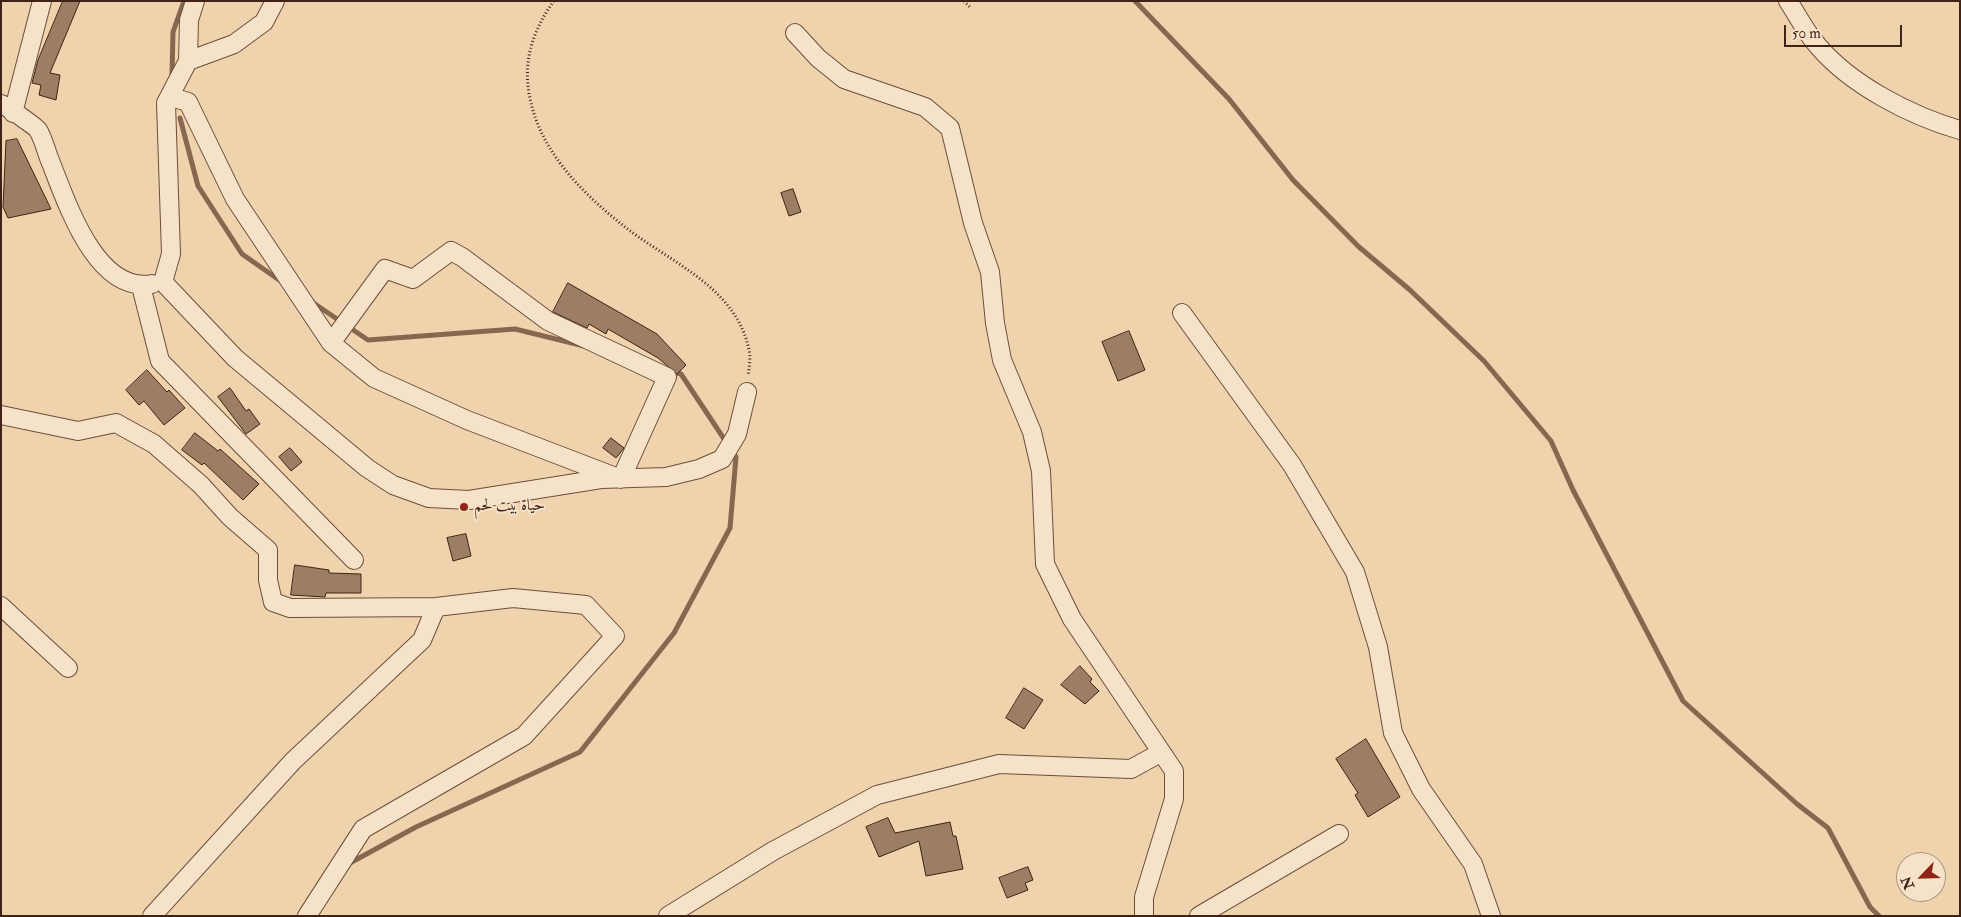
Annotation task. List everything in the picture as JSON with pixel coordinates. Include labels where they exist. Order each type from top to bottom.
[{"type":"street","points":[[42,1],[7,108],[38,129],[73,217],[90,248],[113,275],[141,286],[163,282]]},
{"type":"street","points":[[163,282],[171,254],[166,103],[188,61],[189,20],[195,1]]},
{"type":"street","points":[[188,61],[234,44],[264,22],[275,1]]},
{"type":"street","points":[[1788,1],[1817,45],[1836,66],[1865,86],[1919,115],[1960,130]]},
{"type":"street","points":[[795,33],[818,58],[844,79],[925,107],[950,128],[973,223],[990,272],[995,324],[1002,360],[1032,432],[1041,471],[1045,564],[1072,620],[1160,753],[1174,771],[1174,799],[1144,897],[1144,916]]},
{"type":"street","points":[[171,96],[188,102],[235,199],[331,343],[374,378],[467,420],[620,479]]},
{"type":"street","points":[[331,343],[385,269],[413,279],[451,251],[462,257],[548,321],[667,378],[620,479]]},
{"type":"street","points":[[163,282],[235,358],[367,468],[393,485],[429,498],[469,500],[601,479],[666,477],[699,469],[722,459],[737,434],[747,392]]},
{"type":"street","points":[[141,286],[160,361],[354,560]]},
{"type":"street","points":[[1182,313],[1292,465],[1355,572],[1378,647],[1392,733],[1421,788],[1473,864],[1491,916]]},
{"type":"street","points":[[1,415],[78,431],[116,423],[154,444],[202,485],[230,517],[268,550],[268,580],[273,602],[290,608],[436,607],[513,598],[586,605],[615,636],[524,736],[363,830],[307,916]]},
{"type":"street","points":[[1,606],[68,668]]},
{"type":"street","points":[[152,916],[293,761],[422,640],[436,607]]},
{"type":"street","points":[[668,916],[773,851],[877,794],[1000,764],[1131,769],[1160,753]]},
{"type":"street","points":[[1198,916],[1339,834]]},
{"type":"path","points":[[554,1],[542,17],[531,43],[526,74],[532,112],[543,140],[566,173],[620,224],[674,260],[709,287],[729,307],[744,330],[750,352],[747,392]]},
{"type":"path","points":[[964,1],[970,7]]},
{"type":"building","points":[[63,1],[80,1],[50,73],[60,75],[56,100],[39,95],[41,85],[32,83],[38,60]]},
{"type":"building","points":[[17,139],[51,209],[8,218],[3,207],[6,141]]},
{"type":"building","points":[[793,189],[801,212],[789,216],[781,193]]},
{"type":"building","points":[[568,283],[657,334],[686,365],[677,374],[658,358],[608,329],[606,334],[589,324],[587,328],[553,312]]},
{"type":"building","points":[[1129,331],[1145,370],[1118,381],[1102,342]]},
{"type":"building","points":[[147,370],[185,408],[164,425],[144,401],[139,405],[126,390]]},
{"type":"building","points":[[230,388],[246,411],[249,409],[260,424],[246,434],[218,397]]},
{"type":"building","points":[[195,433],[218,451],[220,449],[259,484],[243,500],[204,463],[202,465],[182,450]]},
{"type":"building","points":[[611,438],[624,448],[616,458],[603,448]]},
{"type":"building","points":[[290,448],[302,462],[291,471],[279,457]]},
{"type":"building","points":[[466,534],[471,556],[453,561],[447,538]]},
{"type":"building","points":[[295,565],[329,570],[329,573],[361,574],[361,593],[326,593],[325,597],[291,595]]},
{"type":"building","points":[[1080,666],[1092,679],[1090,682],[1099,691],[1085,704],[1061,685]]},
{"type":"building","points":[[1024,688],[1043,700],[1024,729],[1006,718]]},
{"type":"building","points":[[1366,739],[1400,797],[1368,817],[1355,795],[1358,793],[1336,759]]},
{"type":"building","points":[[888,818],[895,833],[950,822],[953,836],[956,836],[963,869],[926,876],[919,841],[879,857],[866,827]]},
{"type":"building","points":[[1028,867],[1033,880],[1025,883],[1028,890],[1007,898],[999,878]]},
{"type":"waterway","points":[[172,75],[173,32],[184,1]]},
{"type":"waterway","points":[[1135,1],[1229,99],[1293,180],[1359,247],[1410,290],[1484,361],[1551,441],[1573,490],[1683,701],[1797,804],[1828,828],[1870,907],[1879,916]]},
{"type":"waterway","points":[[180,118],[198,186],[242,254],[282,282]]},
{"type":"waterway","points":[[312,302],[368,340],[515,329],[584,346]]},
{"type":"waterway","points":[[350,863],[416,827],[580,752],[674,633],[730,528],[736,457],[681,374],[672,372]]},
{"type":"place","name":"حياة بيت لحم","points":[[464,507]]}]
